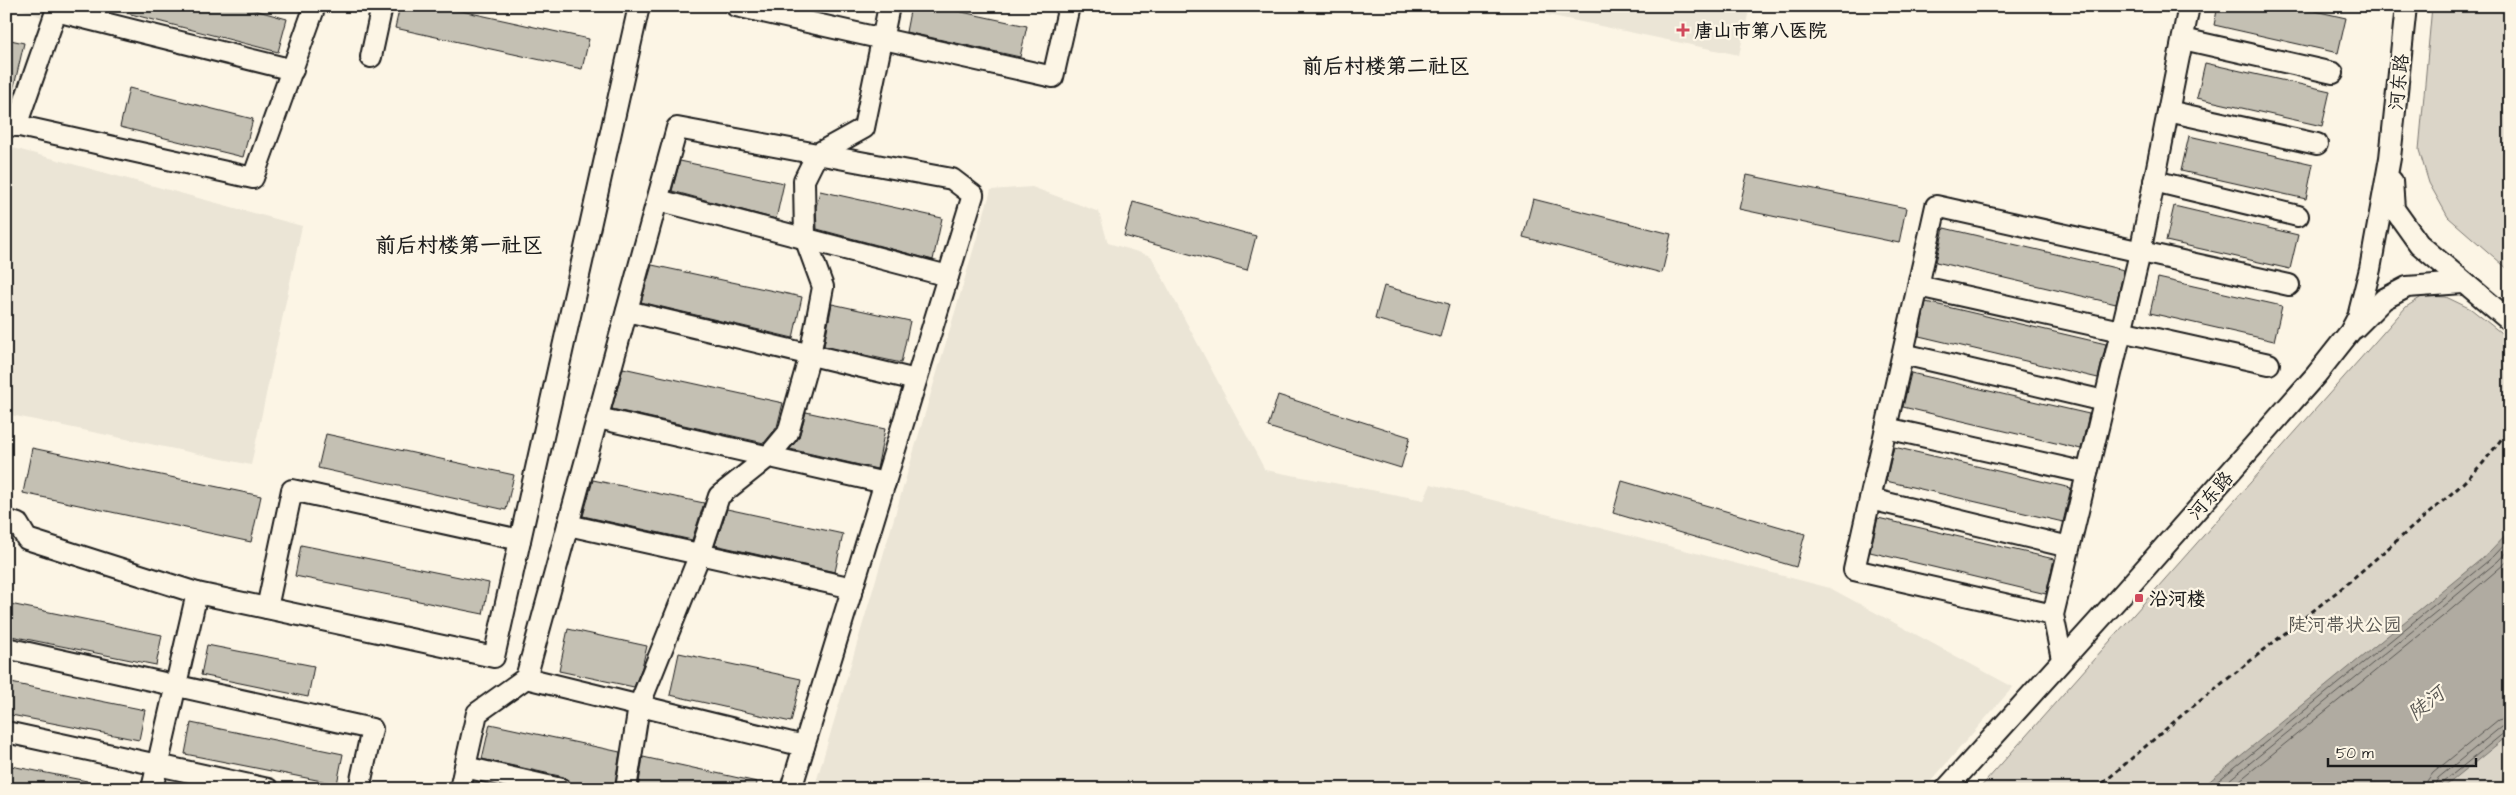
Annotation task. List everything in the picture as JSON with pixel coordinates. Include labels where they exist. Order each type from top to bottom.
[{"type":"street","points":[[293,70],[57,9],[11,124],[253,178],[293,70],[315,6]]},
{"type":"street","points":[[371,57],[382,6]]},
{"type":"street","points":[[6,520],[18,524],[26,539],[197,593],[494,657],[639,6]]},
{"type":"street","points":[[736,6],[1053,78],[1069,6]]},
{"type":"street","points":[[626,789],[640,706],[700,554],[719,496],[768,456],[788,433],[810,355],[823,286],[805,238],[804,180],[817,154],[864,128],[890,6]]},
{"type":"street","points":[[2062,660],[2053,615],[2140,253],[2189,6]]},
{"type":"street","name":"河东路","points":[[1946,789],[2172,538],[2350,332],[2358,317],[2370,270],[2390,158],[2406,6]]},
{"type":"street","points":[[2183,39],[2333,73]]},
{"type":"street","points":[[2168,111],[2317,144]]},
{"type":"street","points":[[460,789],[477,713],[526,678],[677,128],[952,179],[973,195],[791,789]]},
{"type":"street","name":"河东路","points":[[2390,158],[2394,209],[2419,244],[2510,321]]},
{"type":"street","points":[[2154,181],[2298,216]]},
{"type":"street","points":[[658,200],[948,276]]},
{"type":"street","points":[[2053,615],[1854,570],[1936,206],[2289,286]]},
{"type":"street","points":[[2350,332],[2384,299],[2407,287],[2463,283]]},
{"type":"street","points":[[1918,286],[2269,364]]},
{"type":"street","points":[[627,311],[916,380]]},
{"type":"street","points":[[1903,354],[2104,401]]},
{"type":"street","points":[[598,418],[884,483]]},
{"type":"street","points":[[1886,428],[2087,473]]},
{"type":"street","points":[[267,608],[292,490],[520,540]]},
{"type":"street","points":[[1870,499],[2069,546]]},
{"type":"street","points":[[568,526],[853,588]]},
{"type":"street","points":[[152,789],[197,593]]},
{"type":"street","points":[[6,648],[372,729],[359,789]]},
{"type":"street","points":[[526,678],[804,746]]},
{"type":"street","points":[[6,732],[268,789]]},
{"type":"street","points":[[465,766],[561,789]]},
{"type":"path","points":[[2096,789],[2181,716],[2343,587],[2451,494],[2483,463],[2510,428]]},
{"type":"shaded area","points":[[14,6],[51,6],[46,19]]},
{"type":"shaded area","name":"唐山市第八医院","points":[[1505,6],[1750,6],[1739,55]]},
{"type":"shaded area","points":[[6,146],[302,226],[251,465],[6,414]]},
{"type":"shaded area","points":[[1032,187],[1099,212],[1108,243],[1151,256],[1265,470],[1424,500],[1431,484],[1830,588],[2013,687],[1924,789],[814,789],[991,190]]},
{"type":"green space","points":[[2432,6],[2510,6],[2510,271],[2448,217],[2429,183],[2419,150]]},
{"type":"green space","name":"陡河带状公园","points":[[2423,296],[2446,297],[2471,309],[2510,340],[2510,789],[1979,789],[2406,307]]},
{"type":"water","name":"陡河","points":[[2510,531],[2510,734],[2442,789],[2200,789],[2490,552]]},
{"type":"building","points":[[123,6],[240,6],[287,19],[278,52],[123,12]]},
{"type":"building","points":[[400,6],[439,6],[589,39],[582,69],[395,28]]},
{"type":"building","points":[[911,6],[934,6],[1027,26],[1020,57],[906,32]]},
{"type":"building","points":[[2218,6],[2293,6],[2346,18],[2338,53],[2214,25]]},
{"type":"building","points":[[6,39],[24,43],[13,91],[6,90]]},
{"type":"building","points":[[2205,63],[2330,91],[2322,126],[2197,98]]},
{"type":"building","points":[[129,88],[253,119],[243,157],[120,127]]},
{"type":"building","points":[[2189,136],[2313,164],[2306,199],[2181,171]]},
{"type":"building","points":[[680,161],[784,183],[776,219],[672,191]]},
{"type":"building","points":[[1747,175],[1906,208],[1899,243],[1739,209]]},
{"type":"building","points":[[820,191],[942,218],[933,260],[817,229],[816,207]]},
{"type":"building","points":[[1533,199],[1671,234],[1662,273],[1523,237]]},
{"type":"building","points":[[1133,202],[1256,236],[1247,270],[1124,236]]},
{"type":"building","points":[[2174,206],[2298,235],[2290,269],[2166,241]]},
{"type":"building","points":[[1944,228],[2124,270],[2116,304],[1936,262]]},
{"type":"building","points":[[652,265],[802,297],[793,338],[641,302]]},
{"type":"building","points":[[2158,278],[2282,306],[2274,341],[2150,313]]},
{"type":"building","points":[[1384,286],[1449,304],[1440,337],[1375,319]]},
{"type":"building","points":[[1926,302],[2106,344],[2098,378],[1919,336]]},
{"type":"building","points":[[832,304],[910,321],[901,363],[824,346]]},
{"type":"building","points":[[623,368],[783,403],[777,427],[764,443],[612,409]]},
{"type":"building","points":[[1911,373],[2089,414],[2081,449],[1903,407]]},
{"type":"building","points":[[1278,395],[1410,437],[1401,468],[1268,427]]},
{"type":"building","points":[[806,412],[885,429],[877,469],[790,449],[799,437]]},
{"type":"building","points":[[326,434],[514,475],[506,510],[318,468]]},
{"type":"building","points":[[1894,447],[2071,488],[2063,522],[1886,481]]},
{"type":"building","points":[[32,448],[261,496],[251,542],[23,493]]},
{"type":"building","points":[[593,480],[704,503],[692,540],[583,516]]},
{"type":"building","points":[[1622,481],[1805,534],[1796,567],[1613,513]]},
{"type":"building","points":[[727,509],[843,534],[835,572],[715,545]]},
{"type":"building","points":[[1878,518],[2054,559],[2046,594],[1870,552]]},
{"type":"building","points":[[301,545],[489,583],[483,614],[295,576]]},
{"type":"building","points":[[10,604],[162,635],[156,665],[6,635]]},
{"type":"building","points":[[568,629],[647,646],[642,667],[634,687],[559,671]]},
{"type":"building","points":[[207,645],[314,666],[308,697],[201,675]]},
{"type":"building","points":[[679,653],[801,679],[791,722],[670,695]]},
{"type":"building","points":[[6,682],[145,710],[139,740],[6,714]]},
{"type":"building","points":[[191,723],[343,754],[337,784],[185,754]]},
{"type":"building","points":[[490,724],[620,752],[614,789],[586,789],[572,786],[564,777],[482,759]]},
{"type":"building","points":[[643,757],[757,782],[756,789],[638,789]]},
{"type":"building","points":[[6,765],[87,781],[86,789],[6,789]]},
{"type":"place","name":"唐山市第八医院","points":[[1683,30]]},
{"type":"place","name":"沿河楼","points":[[2139,598]]},
{"type":"district","name":"前后村楼第二社区","points":[[1386,66]]},
{"type":"district","name":"前后村楼第一社区","points":[[459,245]]}]
